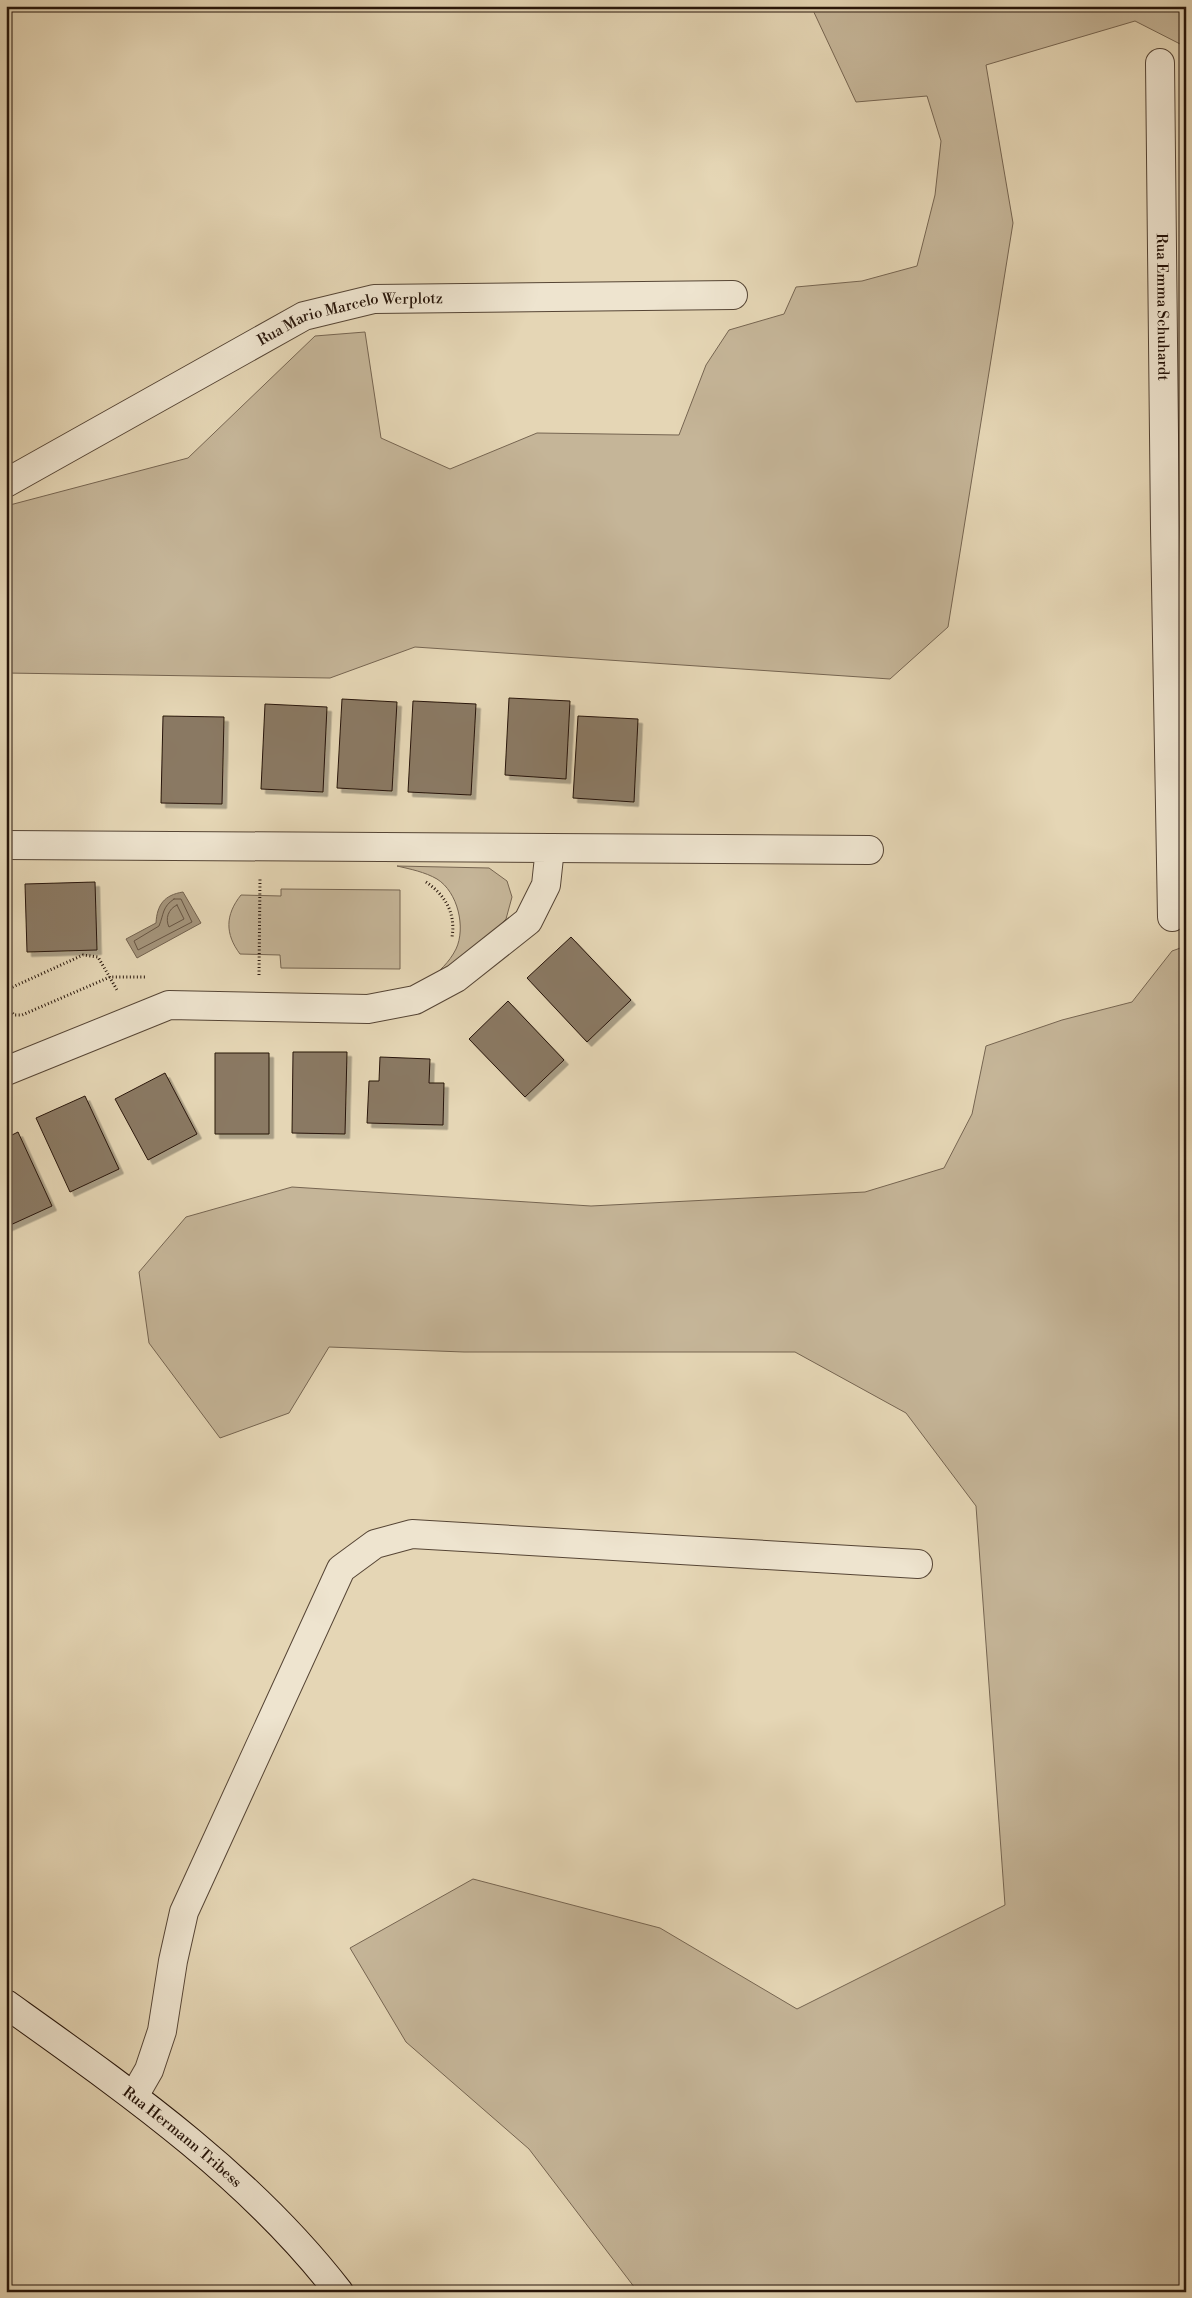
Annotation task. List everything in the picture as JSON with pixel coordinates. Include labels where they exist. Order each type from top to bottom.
[{"type":"street","name":"Rua Emma Schuhardt","points":[[1160,63],[1175,528],[1172,917]]},
{"type":"street","name":"Rua Mario Marcelo Werplotz","points":[[6,483],[304,316],[374,298],[733,296]]},
{"type":"street","points":[[6,845],[869,850]]},
{"type":"street","points":[[6,1071],[169,1005],[368,1009],[415,1000],[456,978],[528,921],[546,885],[550,848]]},
{"type":"street","points":[[134,2096],[149,2070],[162,2031],[173,1961],[184,1912],[341,1569],[375,1544],[412,1534],[918,1564]]},
{"type":"street","name":"Rua Hermann Tribess","points":[[6,2004],[134,2096],[225,2172],[316,2262],[339,2292]]},
{"type":"path","points":[[259,978],[260,871]]},
{"type":"path","points":[[424,880],[437,890],[448,903],[453,919],[453,936],[450,944]]},
{"type":"path","points":[[6,990],[83,955],[98,957],[110,976],[132,1020]]},
{"type":"path","points":[[6,1005],[14,1015],[22,1015],[110,976],[150,977]]},
{"type":"shaded area","points":[[811,6],[1186,6],[1186,47],[1135,21],[986,65],[1013,223],[948,627],[890,679],[415,647],[330,678],[6,673],[6,506],[188,458],[315,336],[365,332],[381,438],[450,469],[537,433],[679,435],[706,365],[729,330],[784,314],[796,287],[862,281],[917,266],[935,195],[941,141],[927,96],[856,102]]},
{"type":"shaded area","points":[[397,866],[489,868],[507,881],[512,897],[506,919],[488,937],[428,981],[447,963],[456,949],[460,931],[458,911],[450,892],[437,879]]},
{"type":"shaded area","points":[[281,889],[400,890],[400,969],[281,968],[280,955],[240,954],[232,939],[229,924],[236,902],[241,895],[281,896]]},
{"type":"shaded area","points":[[1186,946],[1186,2292],[638,2292],[529,2149],[406,2042],[350,1948],[473,1879],[660,1928],[797,2009],[1005,1905],[976,1506],[906,1413],[795,1352],[464,1352],[329,1347],[289,1413],[220,1438],[149,1343],[139,1272],[186,1217],[292,1187],[591,1206],[865,1192],[944,1168],[972,1114],[986,1046],[1062,1020],[1132,1002],[1172,951]]},
{"type":"water","points":[[183,892],[201,923],[137,958],[126,939],[156,923],[160,906],[166,898]]},
{"type":"building","points":[[509,698],[570,701],[566,779],[505,775]]},
{"type":"building","points":[[342,699],[397,702],[392,791],[337,788]]},
{"type":"building","points":[[413,701],[476,704],[471,795],[408,792]]},
{"type":"building","points":[[265,704],[327,707],[323,792],[261,789]]},
{"type":"building","points":[[163,716],[224,717],[222,804],[161,803]]},
{"type":"building","points":[[578,716],[638,719],[634,802],[573,798]]},
{"type":"building","points":[[95,882],[97,950],[27,952],[25,884]]},
{"type":"building","points":[[571,937],[631,1000],[587,1042],[527,978]]},
{"type":"building","points":[[508,1001],[564,1060],[525,1097],[469,1039]]},
{"type":"building","points":[[293,1052],[347,1052],[345,1134],[292,1133]]},
{"type":"building","points":[[215,1053],[269,1053],[269,1134],[215,1134]]},
{"type":"building","points":[[380,1057],[430,1059],[429,1083],[444,1083],[443,1125],[367,1123],[369,1081],[379,1081]]},
{"type":"building","points":[[165,1073],[197,1134],[148,1160],[115,1099]]},
{"type":"building","points":[[85,1096],[119,1169],[70,1192],[36,1118]]},
{"type":"building","points":[[18,1132],[52,1206],[6,1227],[6,1138]]}]
